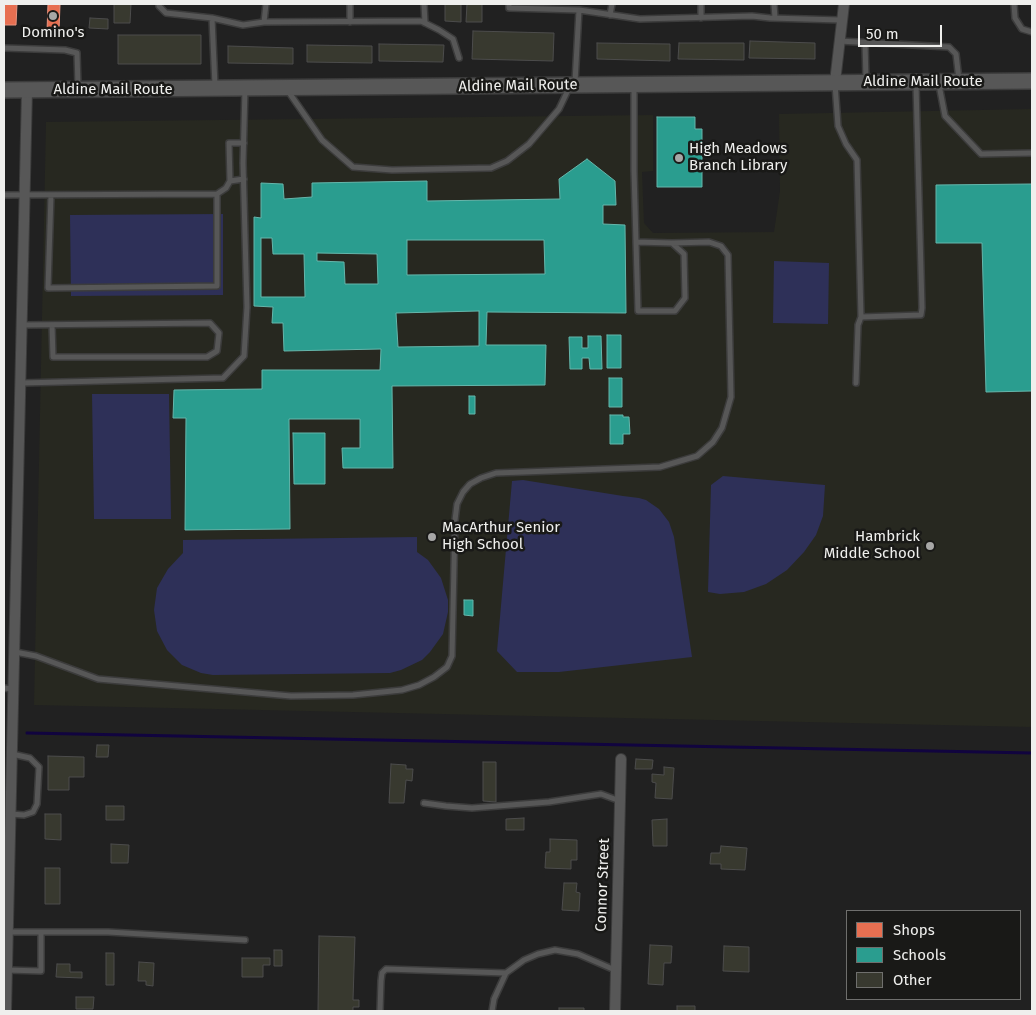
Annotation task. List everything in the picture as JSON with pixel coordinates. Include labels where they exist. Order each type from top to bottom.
[{"type":"main road","name":"Aldine Mail Route","points":[[4,90],[1032,81]]},
{"type":"street","points":[[835,82],[844,4]]},
{"type":"street","points":[[6,1011],[5,985],[7,970],[12,754],[9,688],[15,652],[27,90]]},
{"type":"street","name":"Connor Street","points":[[615,1011],[621,759]]},
{"type":"lane","points":[[158,4],[166,13],[212,18],[243,25],[264,22],[421,21],[453,39],[459,58]]},
{"type":"lane","points":[[264,22],[266,4]]},
{"type":"lane","points":[[350,4],[350,22]]},
{"type":"lane","points":[[424,4],[425,23]]},
{"type":"lane","points":[[508,4],[508,8],[579,10],[640,19],[752,16],[841,20]]},
{"type":"lane","points":[[610,14],[612,4]]},
{"type":"lane","points":[[701,4],[701,18]]},
{"type":"lane","points":[[774,4],[775,18]]},
{"type":"lane","points":[[1014,4],[1015,18],[1022,29],[1032,32]]},
{"type":"lane","points":[[286,88],[322,140],[353,167],[392,170],[491,168],[507,161],[529,144],[559,109],[573,85],[579,10]]},
{"type":"lane","points":[[212,18],[215,89]]},
{"type":"lane","points":[[839,41],[864,44],[949,47],[956,54],[960,82]]},
{"type":"lane","points":[[864,44],[866,82]]},
{"type":"lane","points":[[4,48],[65,50],[77,53],[79,90]]},
{"type":"lane","points":[[835,82],[838,126],[846,144],[857,160],[861,317],[858,325],[856,383]]},
{"type":"lane","points":[[861,317],[921,315],[916,82]]},
{"type":"lane","points":[[938,82],[945,116],[981,154],[1032,153]]},
{"type":"lane","points":[[634,84],[634,171],[638,311],[675,311],[685,298],[684,254],[672,243]]},
{"type":"lane","points":[[21,382],[223,378],[244,356],[247,308],[244,179],[245,88]]},
{"type":"lane","points":[[4,195],[217,194],[226,188],[230,181],[229,144],[244,143]]},
{"type":"lane","points":[[230,181],[244,179]]},
{"type":"lane","points":[[51,195],[48,288],[217,286],[217,194]]},
{"type":"lane","points":[[15,652],[36,656],[98,679],[291,696],[353,695],[402,690],[419,685],[434,677],[447,667],[452,656],[455,520],[457,504],[463,492],[470,484],[496,473],[660,467],[697,456],[713,442],[722,428],[731,397],[728,255],[721,246],[709,242],[636,242]]},
{"type":"lane","points":[[22,325],[210,323],[219,333],[217,351],[207,357],[53,357],[52,325]]},
{"type":"lane","points":[[11,814],[24,815],[33,812],[37,804],[40,767],[30,758],[12,754]]},
{"type":"lane","points":[[424,803],[472,808],[549,802],[601,794],[620,802]]},
{"type":"lane","points":[[8,932],[108,932],[245,940]]},
{"type":"lane","points":[[7,970],[41,971],[41,932]]},
{"type":"lane","points":[[492,1011],[494,999],[506,973],[524,960],[538,954],[555,950],[578,954],[616,970]]},
{"type":"lane","points":[[380,1011],[382,973],[386,969],[506,973]]},
{"type":"shaded area","name":"MacArthur Senior High School","points":[[1032,109],[1032,727],[34,705],[46,122],[653,115],[653,171],[642,172],[644,223],[653,233],[774,232],[780,191],[779,114]]},
{"type":"shaded area","points":[[223,214],[223,295],[71,296],[70,215]]},
{"type":"shaded area","points":[[774,261],[829,263],[828,324],[773,323]]},
{"type":"shaded area","points":[[92,394],[169,394],[171,519],[94,519]]},
{"type":"shaded area","points":[[723,476],[825,485],[823,516],[816,535],[804,552],[787,570],[766,584],[744,592],[720,594],[708,592],[711,485]]},
{"type":"shaded area","points":[[523,480],[639,498],[646,500],[659,509],[669,522],[674,537],[692,657],[559,672],[517,672],[497,651],[512,481]]},
{"type":"shaded area","points":[[417,537],[417,552],[428,560],[441,578],[448,600],[448,612],[443,634],[430,652],[422,660],[401,670],[390,673],[213,675],[201,673],[182,665],[167,650],[157,631],[154,610],[157,588],[168,569],[183,553],[183,540]]},
{"type":"building: Shops","points":[[4,4],[17,4],[16,25],[4,25]]},
{"type":"building: Shops","points":[[48,4],[60,4],[59,31],[47,31]]},
{"type":"building: Schools","name":"High Meadows Branch Library","points":[[657,117],[695,117],[695,129],[702,129],[702,187],[657,187]]},
{"type":"building: Schools","points":[[587,159],[615,181],[616,205],[603,205],[603,224],[625,225],[626,313],[487,312],[486,345],[546,345],[545,385],[392,386],[393,468],[343,468],[342,448],[360,448],[360,419],[289,419],[290,529],[185,530],[186,418],[173,418],[174,390],[262,389],[262,370],[380,370],[381,349],[284,351],[283,323],[272,323],[273,307],[254,306],[254,217],[261,218],[261,183],[283,184],[284,199],[312,197],[312,183],[427,181],[427,201],[560,199],[559,179]],"holes":[[[261,238],[272,238],[273,254],[304,254],[305,297],[261,297]],[[407,240],[544,240],[545,274],[407,275]],[[317,253],[377,254],[378,284],[345,284],[344,262],[317,261]],[[479,311],[479,346],[398,347],[396,313]]]},
{"type":"building: Schools","points":[[1032,184],[1032,391],[986,392],[982,243],[936,243],[936,185]]},
{"type":"building: Schools","points":[[607,335],[621,335],[621,368],[607,368]]},
{"type":"building: Schools","points":[[588,336],[601,336],[602,369],[590,369],[589,358],[582,358],[582,369],[570,369],[569,337],[582,337],[582,348],[588,348]]},
{"type":"building: Schools","points":[[609,378],[622,378],[622,407],[609,407]]},
{"type":"building: Schools","points":[[469,396],[475,396],[475,414],[469,414]]},
{"type":"building: Schools","points":[[610,415],[629,417],[630,434],[623,434],[623,444],[610,444]]},
{"type":"building: Schools","points":[[293,433],[325,433],[325,484],[294,484]]},
{"type":"building: Schools","points":[[464,600],[473,600],[473,616],[464,615]]},
{"type":"building: Other","points":[[114,4],[131,4],[130,23],[114,23]]},
{"type":"building: Other","points":[[445,4],[461,4],[461,22],[445,21]]},
{"type":"building: Other","points":[[467,4],[482,4],[482,22],[466,22]]},
{"type":"building: Other","points":[[90,18],[108,19],[108,29],[89,28]]},
{"type":"building: Other","points":[[473,31],[554,33],[553,61],[472,59]]},
{"type":"building: Other","points":[[118,35],[201,35],[201,64],[118,64]]},
{"type":"building: Other","points":[[750,41],[815,43],[815,59],[749,58]]},
{"type":"building: Other","points":[[597,43],[670,44],[670,61],[597,59]]},
{"type":"building: Other","points":[[679,43],[744,43],[744,60],[678,59]]},
{"type":"building: Other","points":[[379,44],[444,45],[443,62],[379,61]]},
{"type":"building: Other","points":[[307,45],[372,46],[372,63],[307,62]]},
{"type":"building: Other","points":[[228,46],[293,48],[293,64],[228,63]]},
{"type":"building: Other","points":[[97,745],[109,745],[108,757],[96,757]]},
{"type":"building: Other","points":[[48,756],[84,757],[84,777],[69,777],[69,790],[48,790]]},
{"type":"building: Other","points":[[636,759],[653,760],[652,769],[635,769]]},
{"type":"building: Other","points":[[483,762],[496,762],[496,802],[483,801]]},
{"type":"building: Other","points":[[391,764],[406,765],[406,769],[413,769],[412,781],[406,780],[404,803],[389,803]]},
{"type":"building: Other","points":[[664,767],[674,768],[672,799],[655,798],[656,783],[652,782],[652,774],[664,775]]},
{"type":"building: Other","points":[[106,806],[124,806],[124,820],[106,820]]},
{"type":"building: Other","points":[[45,814],[61,814],[61,840],[45,839]]},
{"type":"building: Other","points":[[524,818],[524,830],[506,830],[506,819]]},
{"type":"building: Other","points":[[667,819],[667,846],[653,846],[652,820]]},
{"type":"building: Other","points":[[550,839],[577,840],[577,860],[571,860],[571,869],[545,868],[546,852],[550,852]]},
{"type":"building: Other","points":[[111,844],[129,845],[128,863],[111,863]]},
{"type":"building: Other","points":[[721,846],[747,848],[745,870],[721,869],[721,864],[710,864],[711,853],[720,853]]},
{"type":"building: Other","points":[[45,868],[60,868],[60,904],[45,904]]},
{"type":"building: Other","points":[[564,883],[577,883],[576,892],[580,893],[579,911],[562,910]]},
{"type":"building: Other","points":[[319,936],[355,937],[353,1000],[359,1000],[359,1007],[353,1007],[353,1011],[318,1011]]},
{"type":"building: Other","points":[[650,945],[672,946],[671,963],[664,963],[663,985],[648,984]]},
{"type":"building: Other","points":[[724,946],[749,947],[749,972],[723,971]]},
{"type":"building: Other","points":[[274,950],[282,950],[282,966],[274,966]]},
{"type":"building: Other","points":[[106,953],[114,953],[114,985],[106,985]]},
{"type":"building: Other","points":[[242,958],[270,958],[270,965],[263,965],[263,977],[242,977]]},
{"type":"building: Other","points":[[139,962],[154,963],[153,986],[146,985],[146,981],[138,981]]},
{"type":"building: Other","points":[[57,964],[70,964],[70,972],[82,972],[82,978],[56,977]]},
{"type":"building: Other","points":[[76,997],[94,997],[93,1009],[76,1009]]},
{"type":"building: Other","points":[[677,1006],[695,1006],[695,1011],[677,1011]]},
{"type":"building: Other","points":[[559,1008],[584,1008],[584,1011],[559,1011]]},
{"type":"waterway","points":[[27,733],[1032,753]]},
{"type":"place","name":"Domino's","points":[[53,16]]},
{"type":"place","name":"High Meadows Branch Library","points":[[679,158]]},
{"type":"place","name":"MacArthur Senior High School","points":[[432,537]]},
{"type":"place","name":"Hambrick Middle School","points":[[930,546]]}]
